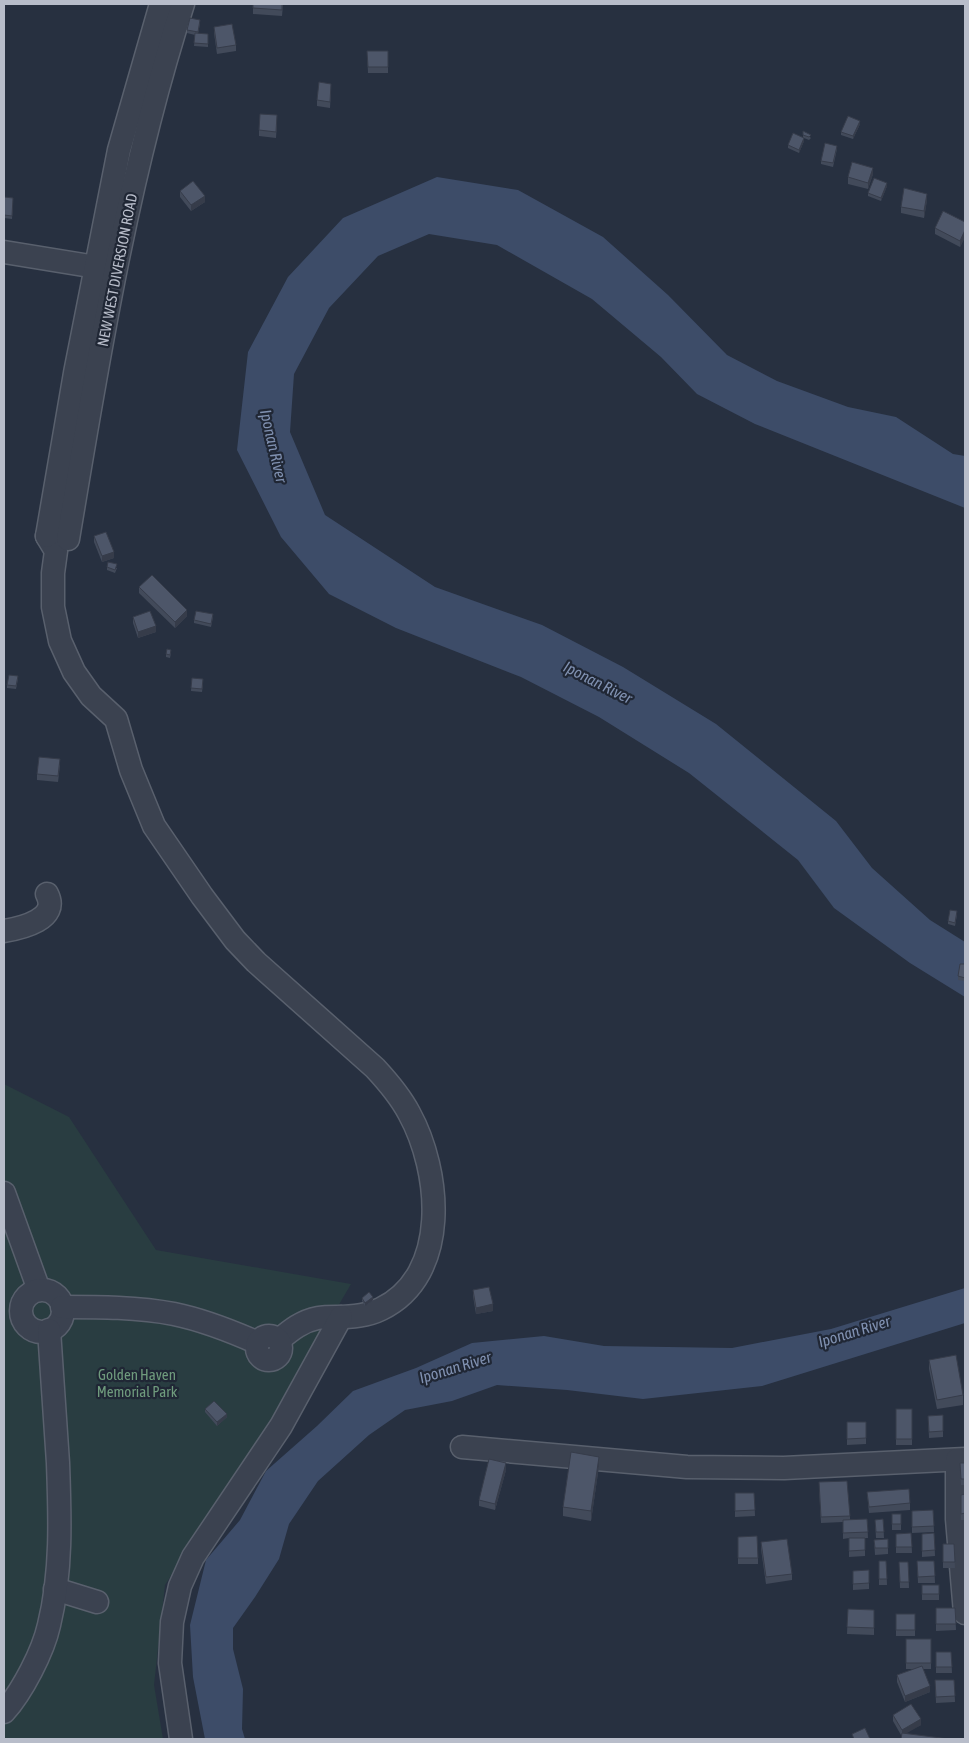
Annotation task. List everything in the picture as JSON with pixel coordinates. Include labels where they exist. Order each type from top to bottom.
[{"type":"street","name":"NEW WEST DIVERSION ROAD","points":[[57,542],[75,373],[119,150],[161,4]]},
{"type":"street","name":"NEW WEST DIVERSION ROAD","points":[[57,542],[96,376],[140,155],[183,4]]},
{"type":"street","points":[[4,252],[96,267]]},
{"type":"street","points":[[57,542],[53,574],[53,607],[60,641],[79,680],[91,696],[116,719],[131,770],[154,826],[180,866],[235,940],[256,962],[375,1068],[392,1086],[410,1113],[425,1150],[432,1187],[434,1219],[427,1256],[416,1276],[400,1297],[380,1309],[359,1317],[319,1318],[304,1322],[268,1341],[173,1314],[111,1308],[62,1307]]},
{"type":"street","points":[[4,931],[20,928],[45,916],[49,912],[50,906],[47,894]]},
{"type":"street","points":[[4,1192],[39,1290]]},
{"type":"street","points":[[39,1290],[46,1290],[56,1296],[62,1307],[61,1319],[58,1324],[42,1332],[30,1328],[12,1314],[28,1295],[39,1290]]},
{"type":"street","points":[[181,1739],[170,1663],[172,1622],[180,1586],[193,1557],[281,1426],[341,1317]]},
{"type":"street","points":[[4,1712],[33,1667],[49,1626],[55,1589],[59,1547],[59,1489],[49,1330]]},
{"type":"street","points":[[462,1446],[688,1467],[784,1468],[961,1459],[957,1519],[965,1595],[965,1613]]},
{"type":"street","points":[[55,1589],[97,1602]]},
{"type":"green space","name":"Golden Haven Memorial Park","points":[[4,1084],[69,1117],[156,1250],[351,1284],[263,1435],[165,1585],[154,1685],[163,1739],[4,1739]]},
{"type":"water","name":"Iponan River","points":[[437,177],[518,190],[603,237],[668,295],[727,355],[777,381],[848,407],[896,417],[953,454],[965,456],[965,508],[755,424],[697,394],[661,357],[592,299],[497,245],[429,234],[378,256],[329,308],[294,374],[290,432],[325,515],[435,587],[542,625],[623,667],[716,724],[836,821],[872,868],[930,920],[965,942],[965,997],[910,963],[834,908],[798,860],[689,773],[599,717],[521,677],[396,628],[329,594],[281,537],[237,450],[248,352],[288,277],[343,218]]},
{"type":"water","name":"Iponan River","points":[[965,1288],[965,1323],[762,1386],[643,1399],[567,1390],[497,1385],[452,1401],[405,1410],[369,1435],[318,1481],[289,1524],[279,1559],[233,1628],[233,1649],[243,1689],[242,1729],[245,1739],[205,1739],[193,1677],[190,1625],[206,1560],[240,1520],[266,1471],[353,1391],[416,1368],[472,1343],[544,1336],[604,1346],[732,1348],[831,1329]]},
{"type":"building","points":[[253,4],[282,4],[282,10],[253,8]]},
{"type":"building","points":[[190,18],[200,20],[198,32],[187,30]]},
{"type":"building","points":[[232,24],[236,45],[217,48],[214,27]]},
{"type":"building","points":[[195,33],[208,34],[208,44],[194,43]]},
{"type":"building","points":[[367,51],[388,51],[388,67],[368,67]]},
{"type":"building","points":[[319,82],[331,84],[330,102],[317,100]]},
{"type":"building","points":[[260,114],[277,115],[276,132],[259,130]]},
{"type":"building","points":[[848,116],[860,121],[853,136],[841,132]]},
{"type":"building","points":[[803,131],[811,135],[809,137],[803,135]]},
{"type":"building","points":[[793,133],[804,138],[799,150],[788,145]]},
{"type":"building","points":[[825,143],[837,146],[833,163],[821,161]]},
{"type":"building","points":[[852,162],[873,168],[868,183],[848,177]]},
{"type":"building","points":[[874,178],[887,183],[881,198],[868,193]]},
{"type":"building","points":[[193,181],[205,196],[191,205],[180,191]]},
{"type":"building","points":[[904,188],[927,194],[924,211],[901,207]]},
{"type":"building","points":[[4,197],[13,198],[12,216],[4,215]]},
{"type":"building","points":[[943,211],[965,222],[965,230],[960,241],[935,228]]},
{"type":"building","points":[[106,532],[114,552],[102,556],[94,536]]},
{"type":"building","points":[[108,562],[117,564],[115,570],[107,567]]},
{"type":"building","points":[[152,575],[187,610],[175,622],[139,587]]},
{"type":"building","points":[[150,611],[156,626],[138,632],[133,617]]},
{"type":"building","points":[[196,611],[213,614],[211,624],[194,620]]},
{"type":"building","points":[[167,649],[171,650],[170,655],[166,654]]},
{"type":"building","points":[[9,675],[18,676],[16,686],[7,685]]},
{"type":"building","points":[[192,678],[203,679],[202,689],[191,688]]},
{"type":"building","points":[[39,757],[60,759],[58,776],[37,774]]},
{"type":"building","points":[[950,910],[957,911],[955,923],[948,921]]},
{"type":"building","points":[[960,964],[965,964],[965,978],[958,976]]},
{"type":"building","points":[[489,1287],[493,1304],[476,1308],[473,1290]]},
{"type":"building","points":[[369,1292],[373,1297],[365,1303],[362,1298]]},
{"type":"building","points":[[956,1355],[963,1395],[937,1400],[929,1360]]},
{"type":"building","points":[[214,1401],[227,1414],[217,1422],[205,1409]]},
{"type":"building","points":[[896,1409],[912,1409],[912,1439],[896,1439]]},
{"type":"building","points":[[943,1415],[943,1431],[929,1432],[928,1416]]},
{"type":"building","points":[[847,1422],[866,1422],[866,1438],[847,1439]]},
{"type":"building","points":[[571,1452],[599,1457],[591,1511],[563,1507]]},
{"type":"building","points":[[489,1459],[506,1463],[495,1504],[479,1500]]},
{"type":"building","points":[[960,1463],[965,1463],[965,1479],[961,1479]]},
{"type":"building","points":[[847,1481],[850,1516],[821,1517],[819,1482]]},
{"type":"building","points":[[909,1489],[910,1503],[869,1507],[867,1492]]},
{"type":"building","points":[[735,1493],[754,1493],[755,1510],[735,1511]]},
{"type":"building","points":[[965,1494],[965,1513],[961,1514],[961,1495]]},
{"type":"building","points":[[933,1510],[934,1526],[912,1527],[912,1511]]},
{"type":"building","points":[[892,1514],[901,1514],[901,1524],[892,1524]]},
{"type":"building","points":[[867,1519],[868,1532],[843,1533],[843,1520]]},
{"type":"building","points":[[883,1519],[884,1532],[876,1532],[875,1520]]},
{"type":"building","points":[[911,1533],[912,1547],[896,1547],[896,1534]]},
{"type":"building","points":[[934,1533],[935,1550],[922,1551],[922,1534]]},
{"type":"building","points":[[757,1536],[758,1558],[738,1558],[738,1537]]},
{"type":"building","points":[[849,1538],[865,1538],[865,1550],[849,1551]]},
{"type":"building","points":[[787,1539],[792,1574],[766,1577],[761,1542]]},
{"type":"building","points":[[888,1539],[888,1548],[875,1548],[874,1540]]},
{"type":"building","points":[[943,1544],[954,1544],[955,1562],[943,1562]]},
{"type":"building","points":[[879,1561],[886,1561],[887,1579],[879,1579]]},
{"type":"building","points":[[917,1561],[934,1561],[935,1576],[918,1577]]},
{"type":"building","points":[[899,1562],[908,1562],[909,1582],[900,1582]]},
{"type":"building","points":[[869,1570],[869,1583],[853,1584],[853,1571]]},
{"type":"building","points":[[922,1585],[939,1585],[939,1594],[922,1594]]},
{"type":"building","points":[[936,1608],[955,1608],[956,1624],[936,1624]]},
{"type":"building","points":[[848,1609],[874,1610],[874,1628],[847,1627]]},
{"type":"building","points":[[896,1614],[915,1614],[915,1630],[896,1630]]},
{"type":"building","points":[[906,1639],[931,1639],[931,1663],[906,1663]]},
{"type":"building","points":[[936,1652],[951,1652],[952,1667],[936,1667]]},
{"type":"building","points":[[922,1666],[930,1686],[905,1696],[897,1675]]},
{"type":"building","points":[[935,1680],[954,1680],[955,1696],[936,1697]]},
{"type":"building","points":[[911,1704],[921,1719],[902,1730],[893,1715]]},
{"type":"building","points":[[865,1728],[870,1739],[854,1739],[852,1734]]},
{"type":"building","points":[[902,1733],[949,1739],[901,1739]]}]
